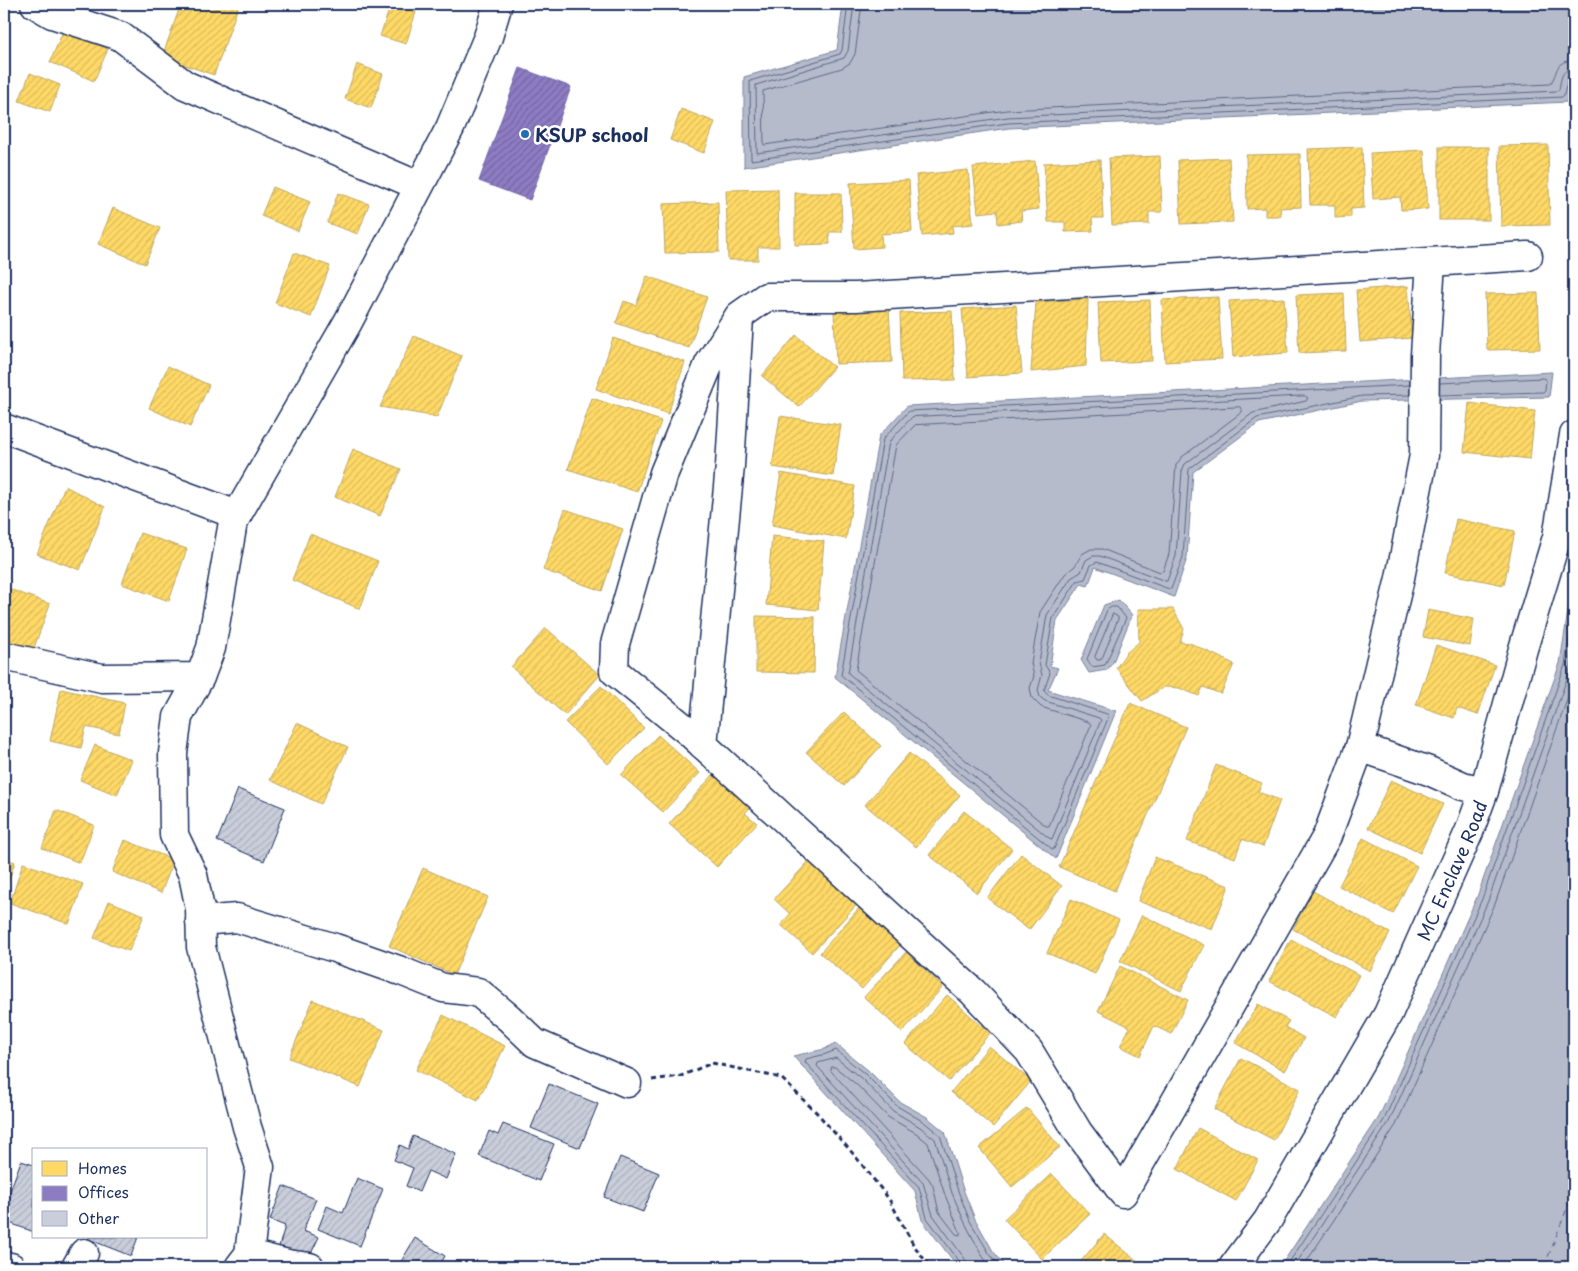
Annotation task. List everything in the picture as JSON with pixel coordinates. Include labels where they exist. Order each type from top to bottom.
[{"type":"street","points":[[35,4],[52,14],[120,36],[185,85],[420,186]]},
{"type":"street","points":[[310,1267],[244,1261],[260,1167],[247,1127],[201,948],[200,909],[193,876],[174,835],[173,752],[178,717],[200,677],[211,648],[233,522],[348,322],[420,186],[454,118],[488,37],[498,4]]},
{"type":"street","points":[[1431,263],[1425,355],[1424,455],[1400,578],[1360,747],[1327,836],[1123,1193],[1078,1132],[1029,1051],[973,992],[689,732],[614,671],[615,644],[664,473],[709,364],[739,316],[766,297],[856,297],[1528,256]]},
{"type":"street","points":[[703,745],[730,466],[739,316]]},
{"type":"street","points":[[4,428],[237,515]]},
{"type":"street","name":"MC Enclave Road","points":[[1233,1267],[1268,1220],[1388,1014],[1469,832],[1484,792],[1523,649],[1557,537],[1574,434]]},
{"type":"street","points":[[4,656],[102,678],[200,677]]},
{"type":"street","points":[[1360,747],[1429,771],[1463,786],[1484,792]]},
{"type":"street","points":[[200,921],[237,918],[401,970],[443,988],[478,992],[535,1043],[627,1083]]},
{"type":"street","points":[[4,1266],[11,1267]]},
{"type":"path","points":[[627,1083],[681,1076],[712,1063],[781,1078],[824,1121],[856,1157],[889,1199],[913,1244],[930,1267]]},
{"type":"water","points":[[843,4],[1574,4],[1574,64],[1568,102],[1009,128],[744,167],[744,77],[837,50]]},
{"type":"water","points":[[1552,372],[1549,397],[1362,401],[1259,423],[1193,472],[1187,558],[1174,597],[1095,567],[1088,586],[1081,584],[1057,620],[1050,666],[1058,668],[1048,690],[1116,711],[1056,859],[835,677],[879,436],[907,406]]},
{"type":"water","points":[[1574,572],[1574,1267],[1280,1267],[1379,1117],[1477,897],[1560,663]]},
{"type":"water","points":[[1119,600],[1132,615],[1113,662],[1107,670],[1089,673],[1081,660],[1104,605]]},
{"type":"water","points":[[835,1043],[869,1071],[900,1102],[927,1117],[945,1132],[963,1189],[975,1219],[993,1251],[1006,1267],[958,1267],[922,1220],[915,1191],[793,1056],[825,1049]]},
{"type":"building: Homes","points":[[48,4],[81,4],[77,15]]},
{"type":"building: Homes","points":[[181,4],[239,4],[214,75],[162,57]]},
{"type":"building: Homes","points":[[391,4],[416,12],[406,44],[380,36]]},
{"type":"building: Homes","points":[[63,31],[108,49],[94,81],[50,62]]},
{"type":"building: Homes","points":[[357,64],[383,74],[371,108],[345,99]]},
{"type":"building: Homes","points":[[30,73],[60,85],[50,112],[19,101]]},
{"type":"building: Homes","points":[[681,109],[715,122],[704,153],[670,140]]},
{"type":"building: Homes","points":[[1548,145],[1550,225],[1501,226],[1499,146]]},
{"type":"building: Homes","points":[[1362,147],[1364,208],[1351,209],[1351,217],[1335,218],[1335,205],[1310,205],[1308,149]]},
{"type":"building: Homes","points":[[1439,147],[1489,147],[1489,220],[1439,220]]},
{"type":"building: Homes","points":[[1424,150],[1428,209],[1401,210],[1400,197],[1373,199],[1370,153]]},
{"type":"building: Homes","points":[[1300,154],[1301,207],[1280,208],[1281,216],[1265,216],[1265,208],[1247,209],[1246,155]]},
{"type":"building: Homes","points":[[1160,156],[1162,212],[1149,212],[1149,224],[1112,225],[1109,158]]},
{"type":"building: Homes","points":[[1229,158],[1233,222],[1181,224],[1178,160]]},
{"type":"building: Homes","points":[[1100,160],[1103,218],[1092,218],[1093,231],[1065,232],[1065,222],[1048,222],[1044,163]]},
{"type":"building: Homes","points":[[1035,161],[1039,209],[1021,211],[1022,221],[998,224],[997,211],[978,213],[973,167]]},
{"type":"building: Homes","points":[[968,170],[973,224],[952,226],[953,233],[922,236],[916,175]]},
{"type":"building: Homes","points":[[909,180],[912,232],[881,234],[882,247],[854,249],[850,183]]},
{"type":"building: Homes","points":[[273,187],[310,202],[298,231],[261,216]]},
{"type":"building: Homes","points":[[778,189],[779,247],[758,247],[758,260],[728,260],[726,190]]},
{"type":"building: Homes","points":[[338,193],[369,204],[358,234],[327,223]]},
{"type":"building: Homes","points":[[795,193],[841,193],[842,232],[829,232],[830,244],[795,245]]},
{"type":"building: Homes","points":[[718,202],[719,252],[665,253],[663,204]]},
{"type":"building: Homes","points":[[113,208],[160,228],[145,264],[98,244]]},
{"type":"building: Homes","points":[[294,253],[330,266],[311,317],[275,303]]},
{"type":"building: Homes","points":[[647,276],[707,297],[689,348],[616,323],[624,301],[636,305]]},
{"type":"building: Homes","points":[[1408,286],[1412,338],[1360,342],[1356,290]]},
{"type":"building: Homes","points":[[1344,293],[1346,351],[1299,353],[1296,295]]},
{"type":"building: Homes","points":[[1538,293],[1540,349],[1487,350],[1485,294]]},
{"type":"building: Homes","points":[[1218,297],[1222,359],[1165,362],[1162,300]]},
{"type":"building: Homes","points":[[1284,298],[1288,353],[1233,357],[1229,301]]},
{"type":"building: Homes","points":[[1088,299],[1086,366],[1031,372],[1036,302]]},
{"type":"building: Homes","points":[[1150,300],[1152,361],[1101,363],[1098,302]]},
{"type":"building: Homes","points":[[1016,305],[1022,373],[968,377],[962,309]]},
{"type":"building: Homes","points":[[889,308],[892,362],[836,364],[834,310]]},
{"type":"building: Homes","points":[[952,311],[955,380],[902,381],[900,313]]},
{"type":"building: Homes","points":[[796,335],[834,367],[799,407],[762,376]]},
{"type":"building: Homes","points":[[414,336],[462,356],[437,417],[380,407]]},
{"type":"building: Homes","points":[[613,338],[685,362],[668,414],[596,389]]},
{"type":"building: Homes","points":[[168,366],[209,385],[190,427],[149,408]]},
{"type":"building: Homes","points":[[592,398],[661,421],[637,492],[568,469]]},
{"type":"building: Homes","points":[[1469,403],[1535,411],[1530,459],[1464,452]]},
{"type":"building: Homes","points":[[780,416],[841,425],[833,476],[772,467]]},
{"type":"building: Homes","points":[[353,449],[401,469],[380,516],[335,497]]},
{"type":"building: Homes","points":[[781,473],[855,486],[846,539],[772,525]]},
{"type":"building: Homes","points":[[65,486],[105,507],[80,570],[37,554]]},
{"type":"building: Homes","points":[[565,509],[623,529],[602,591],[543,570]]},
{"type":"building: Homes","points":[[1456,519],[1515,531],[1504,585],[1445,573]]},
{"type":"building: Homes","points":[[140,533],[187,549],[169,601],[122,584]]},
{"type":"building: Homes","points":[[310,534],[378,561],[360,609],[292,580]]},
{"type":"building: Homes","points":[[772,536],[824,541],[818,610],[766,605]]},
{"type":"building: Homes","points":[[4,587],[50,604],[32,653],[4,642]]},
{"type":"building: Homes","points":[[1138,609],[1173,609],[1184,629],[1180,642],[1190,643],[1234,664],[1221,694],[1203,687],[1199,696],[1179,688],[1164,687],[1142,701],[1116,668],[1126,653],[1139,642]]},
{"type":"building: Homes","points":[[1428,610],[1474,619],[1470,646],[1423,637]]},
{"type":"building: Homes","points":[[756,616],[815,617],[814,673],[756,672]]},
{"type":"building: Homes","points":[[546,628],[600,675],[565,715],[511,667]]},
{"type":"building: Homes","points":[[1436,645],[1495,665],[1478,715],[1457,708],[1454,718],[1416,705]]},
{"type":"building: Homes","points":[[4,674],[7,675],[4,694]]},
{"type":"building: Homes","points":[[601,686],[644,728],[608,764],[565,722]]},
{"type":"building: Homes","points":[[61,689],[125,703],[119,734],[86,727],[81,748],[50,741]]},
{"type":"building: Homes","points":[[1130,703],[1186,727],[1115,891],[1059,867]]},
{"type":"building: Homes","points":[[844,712],[881,746],[844,786],[806,752]]},
{"type":"building: Homes","points":[[297,723],[348,747],[321,804],[270,780]]},
{"type":"building: Homes","points":[[658,735],[700,773],[663,812],[621,775]]},
{"type":"building: Homes","points":[[95,745],[132,760],[117,795],[80,780]]},
{"type":"building: Homes","points":[[909,753],[960,795],[916,847],[865,805]]},
{"type":"building: Homes","points":[[1216,765],[1262,783],[1258,792],[1280,800],[1263,847],[1242,839],[1235,858],[1187,841]]},
{"type":"building: Homes","points":[[714,774],[727,786],[733,780],[756,800],[745,813],[757,823],[717,867],[669,824]]},
{"type":"building: Homes","points":[[1391,780],[1443,804],[1420,853],[1368,828]]},
{"type":"building: Homes","points":[[56,810],[94,825],[80,863],[42,848]]},
{"type":"building: Homes","points":[[964,811],[1012,849],[977,893],[929,855]]},
{"type":"building: Homes","points":[[1363,838],[1417,866],[1393,914],[1339,886]]},
{"type":"building: Homes","points":[[125,840],[174,860],[161,893],[112,872]]},
{"type":"building: Homes","points":[[1021,854],[1062,886],[1029,930],[987,898]]},
{"type":"building: Homes","points":[[1155,857],[1229,886],[1212,929],[1138,901]]},
{"type":"building: Homes","points":[[4,858],[15,862],[4,895]]},
{"type":"building: Homes","points":[[810,860],[862,899],[812,953],[781,925],[790,914],[774,899]]},
{"type":"building: Homes","points":[[23,863],[83,884],[69,924],[10,903]]},
{"type":"building: Homes","points":[[423,868],[488,897],[454,975],[389,946]]},
{"type":"building: Homes","points":[[1313,891],[1390,933],[1370,971],[1293,929]]},
{"type":"building: Homes","points":[[1071,899],[1119,920],[1095,974],[1047,953]]},
{"type":"building: Homes","points":[[109,901],[144,915],[129,951],[94,938]]},
{"type":"building: Homes","points":[[859,908],[901,944],[862,989],[820,953]]},
{"type":"building: Homes","points":[[1142,915],[1204,945],[1181,991],[1120,961]]},
{"type":"building: Homes","points":[[1291,939],[1359,975],[1337,1017],[1269,981]]},
{"type":"building: Homes","points":[[906,952],[943,987],[902,1032],[864,997]]},
{"type":"building: Homes","points":[[1120,966],[1188,1000],[1171,1034],[1154,1026],[1140,1056],[1120,1046],[1130,1027],[1098,1011]]},
{"type":"building: Homes","points":[[947,995],[990,1033],[949,1081],[905,1044]]},
{"type":"building: Homes","points":[[313,1000],[384,1030],[360,1087],[289,1058]]},
{"type":"building: Homes","points":[[1258,1004],[1289,1021],[1285,1027],[1304,1038],[1285,1071],[1235,1043]]},
{"type":"building: Homes","points":[[443,1015],[505,1046],[478,1100],[416,1070]]},
{"type":"building: Homes","points":[[989,1046],[1031,1081],[993,1127],[951,1092]]},
{"type":"building: Homes","points":[[1241,1058],[1300,1089],[1274,1140],[1214,1109]]},
{"type":"building: Homes","points":[[1027,1108],[1060,1147],[1012,1187],[979,1148]]},
{"type":"building: Homes","points":[[1198,1128],[1258,1160],[1236,1201],[1177,1169]]},
{"type":"building: Homes","points":[[1052,1174],[1090,1214],[1042,1259],[1004,1219]]},
{"type":"building: Homes","points":[[1104,1234],[1145,1267],[1076,1267]]},
{"type":"building: Offices","name":"KSUP school","points":[[520,68],[571,87],[530,200],[479,181]]},
{"type":"building: Other","points":[[238,789],[285,808],[264,861],[217,841]]},
{"type":"building: Other","points":[[549,1084],[598,1104],[580,1148],[531,1128]]},
{"type":"building: Other","points":[[503,1124],[554,1144],[539,1181],[479,1156],[489,1131],[498,1135]]},
{"type":"building: Other","points":[[413,1136],[456,1154],[446,1179],[428,1171],[419,1192],[406,1186],[413,1168],[394,1160],[400,1145],[408,1149]]},
{"type":"building: Other","points":[[620,1157],[659,1173],[643,1212],[604,1197]]},
{"type":"building: Other","points":[[21,1161],[32,1164],[32,1231],[4,1221],[4,1207]]},
{"type":"building: Other","points":[[357,1178],[383,1189],[360,1246],[318,1229],[327,1206],[343,1213]]},
{"type":"building: Other","points":[[283,1186],[316,1199],[303,1231],[319,1237],[307,1262],[278,1250],[285,1226],[270,1220]]},
{"type":"building: Other","points":[[88,1238],[138,1238],[131,1256]]},
{"type":"building: Other","points":[[415,1238],[445,1256],[439,1267],[403,1267],[399,1265]]},
{"type":"ferry route","points":[[1544,1267],[1574,1191]]},
{"type":"place","name":"KSUP school","points":[[525,134]]}]
